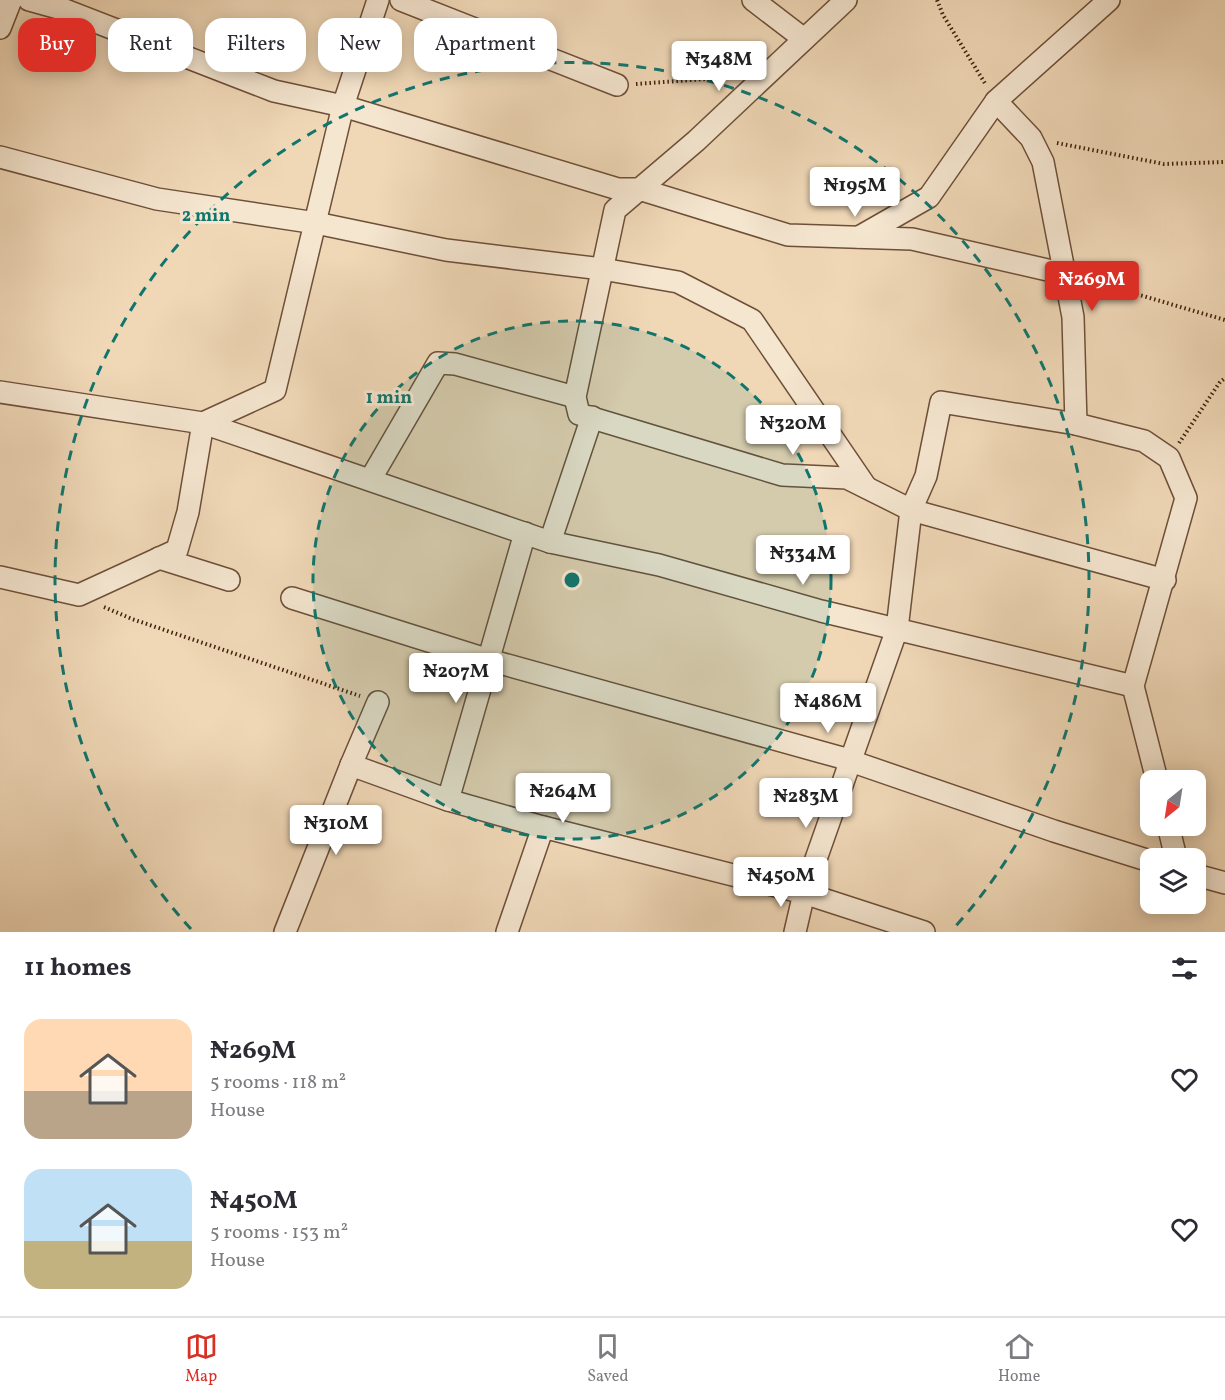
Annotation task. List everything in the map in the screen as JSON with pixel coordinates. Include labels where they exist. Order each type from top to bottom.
[{"type":"street","points":[[0,28],[12,0]]},
{"type":"street","points":[[29,0],[64,10],[274,91],[343,106],[618,189],[639,189],[788,235],[912,239],[1065,274]]},
{"type":"street","points":[[203,423],[275,390],[343,106],[378,0]]},
{"type":"street","points":[[401,0],[617,85]]},
{"type":"street","points":[[753,0],[804,39]]},
{"type":"street","points":[[846,0],[615,210],[576,397],[579,414],[782,475],[847,478],[911,510],[1165,580]]},
{"type":"street","points":[[858,237],[929,197],[996,101],[1109,0]]},
{"type":"street","points":[[996,101],[1031,138],[1043,162],[1073,317],[1076,424]]},
{"type":"street","points":[[0,157],[157,199],[316,223],[446,250],[602,269],[678,282],[752,320],[866,487]]},
{"type":"street","points":[[370,480],[438,363],[455,364],[576,397]]},
{"type":"street","points":[[0,392],[203,423],[550,542],[659,565],[821,611],[1133,686]]},
{"type":"street","points":[[795,932],[804,893],[897,629],[911,510],[926,476],[941,402],[1076,424],[1144,441],[1169,458],[1186,498],[1165,580],[1133,686],[1154,770]]},
{"type":"street","points":[[550,542],[592,417]]},
{"type":"street","points":[[0,577],[79,595],[177,550],[188,512],[203,423]]},
{"type":"street","points":[[448,800],[525,533]]},
{"type":"street","points":[[159,558],[229,580]]},
{"type":"street","points":[[292,598],[489,660],[851,761],[1054,831],[1140,858]]},
{"type":"street","points":[[285,932],[378,702]]},
{"type":"street","points":[[351,765],[448,800],[543,827],[804,893],[924,932]]},
{"type":"street","points":[[507,932],[543,827]]},
{"type":"street","points":[[1206,878],[1225,883]]},
{"type":"path","points":[[937,0],[943,15],[996,101]]},
{"type":"path","points":[[617,85],[767,74]]},
{"type":"path","points":[[1031,138],[1164,164],[1225,162]]},
{"type":"path","points":[[1065,274],[1225,320]]},
{"type":"path","points":[[1169,458],[1220,382],[1225,378]]},
{"type":"path","points":[[79,595],[132,619],[378,702]]}]
